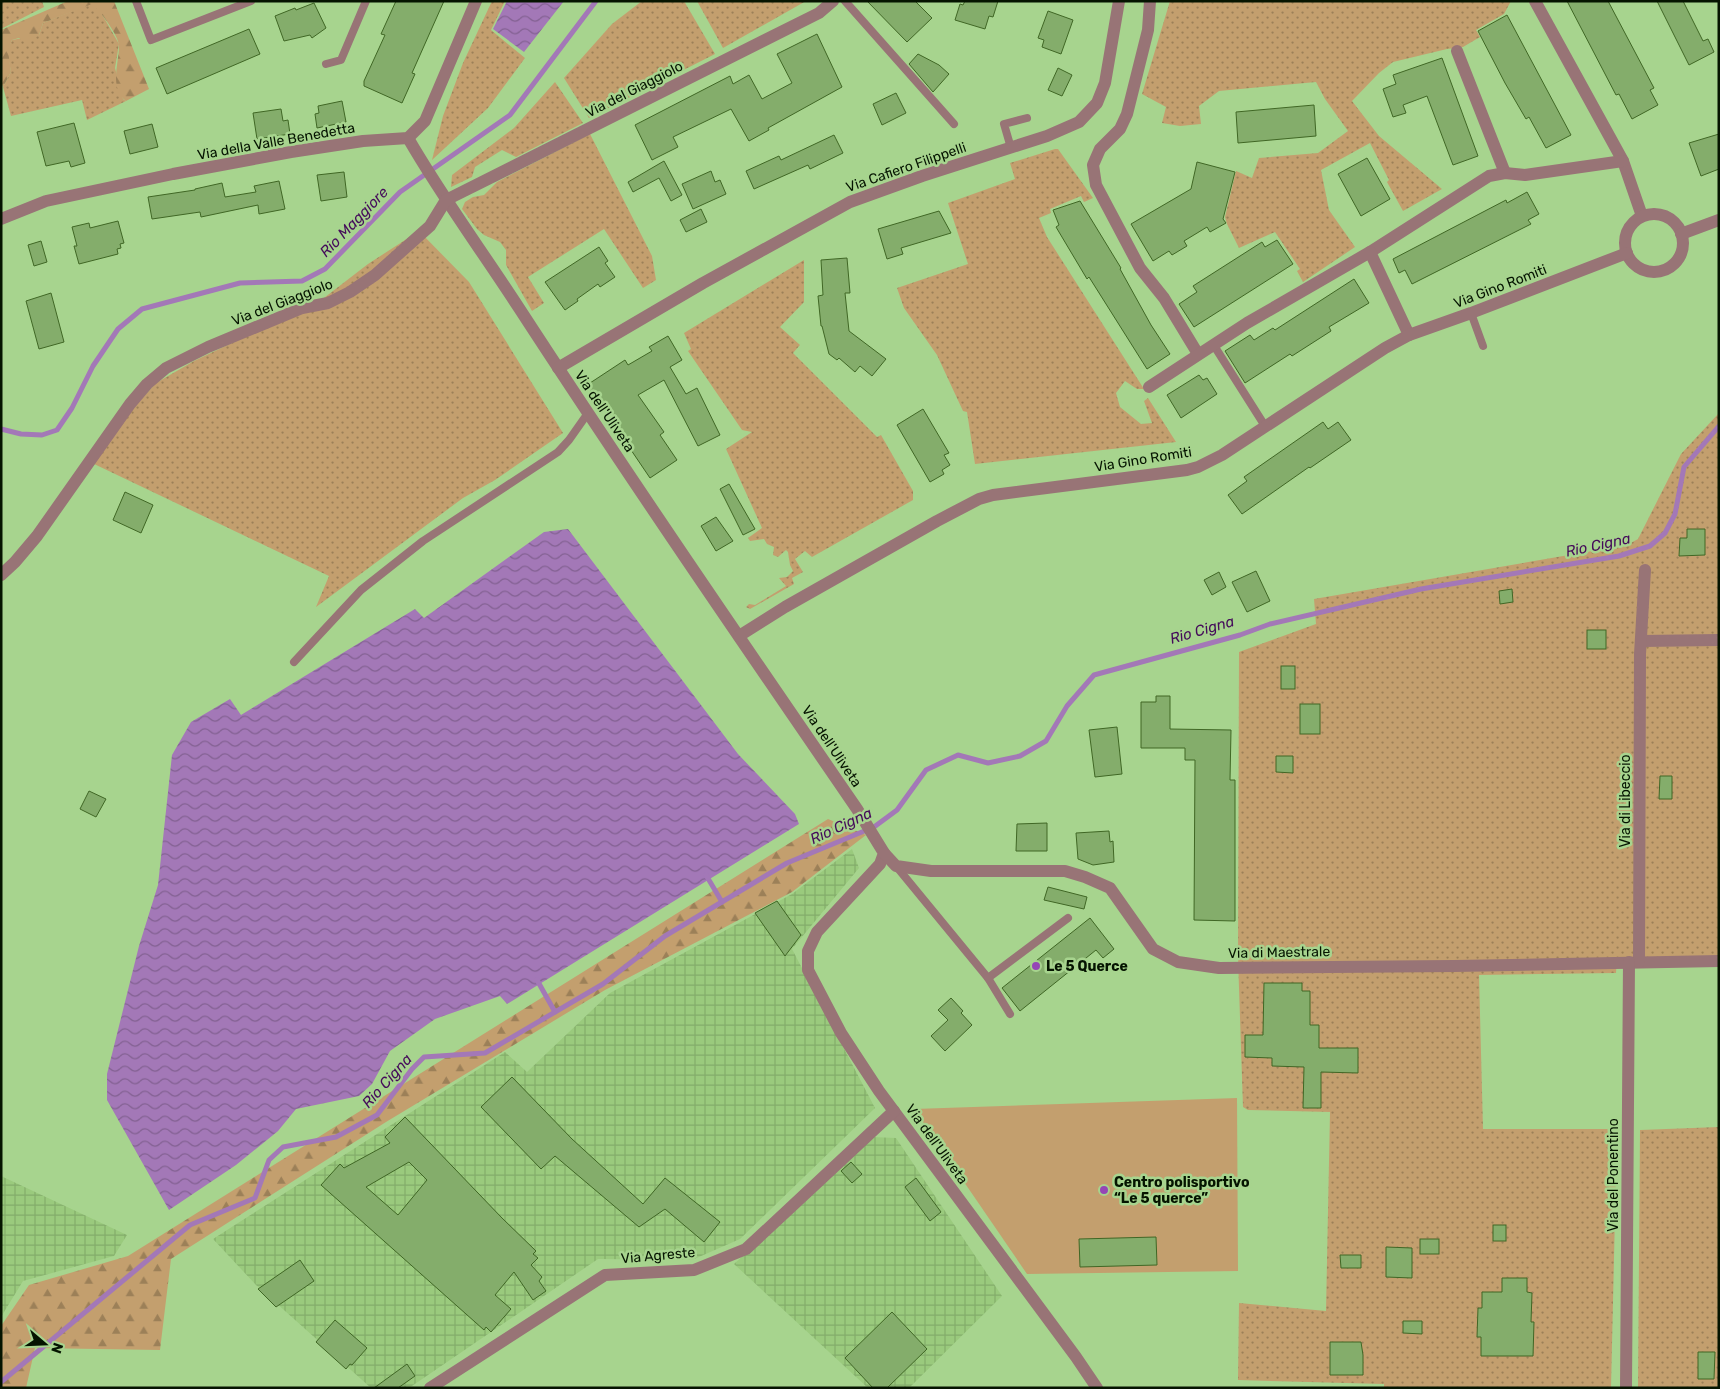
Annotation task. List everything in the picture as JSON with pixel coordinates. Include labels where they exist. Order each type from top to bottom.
[{"type":"street","points":[[408,138],[425,121],[476,1]]},
{"type":"street","name":"Via del Giaggiolo","points":[[1,575],[37,536],[130,404],[166,368],[208,347],[302,308],[328,303],[350,292],[375,275],[430,226],[446,200],[820,13],[833,1]]},
{"type":"street","name":"Via Cafiero Filippelli","points":[[558,368],[703,283],[850,202],[1069,127],[1086,116],[1097,103],[1105,83],[1120,1]]},
{"type":"street","points":[[1150,1],[1148,30],[1127,114],[1120,129],[1100,149],[1093,165],[1096,185],[1140,268],[1164,298],[1198,354]]},
{"type":"street","points":[[1535,1],[1622,161],[1642,216]]},
{"type":"street","points":[[1457,50],[1506,173]]},
{"type":"street","name":"Via dell'Uliveta","points":[[408,138],[438,189],[485,255],[682,555],[739,636],[884,853],[880,864],[817,932],[808,951],[808,970],[841,1033],[894,1111],[1097,1388]]},
{"type":"street","name":"Via della Valle Benedetta","points":[[1,219],[46,201],[173,174],[291,152],[364,141],[408,138]]},
{"type":"street","points":[[1149,387],[1213,344],[1370,252],[1489,176],[1506,173],[1525,175],[1622,161]]},
{"type":"street","points":[[1660,214],[1675,223],[1681,234],[1683,241],[1677,260],[1669,267],[1660,271],[1649,271],[1640,268],[1632,261],[1627,252],[1625,242],[1627,231],[1633,222],[1642,216],[1660,214]]},
{"type":"street","points":[[1681,234],[1719,220]]},
{"type":"street","points":[[1370,252],[1410,335]]},
{"type":"street","name":"Via Gino Romiti","points":[[739,636],[857,566],[979,499],[993,495],[1198,467],[1222,455],[1385,348],[1410,335],[1627,252]]},
{"type":"street","name":"Via di Libeccio","points":[[1634,962],[1641,641],[1645,570]]},
{"type":"street","points":[[1641,641],[1719,640]]},
{"type":"street","points":[[884,853],[896,866]]},
{"type":"street","name":"Via di Maestrale","points":[[896,866],[932,871],[1065,871],[1085,877],[1110,888],[1153,949],[1178,962],[1219,968],[1719,961]]},
{"type":"street","name":"Via del Ponentino","points":[[1626,1388],[1634,962]]},
{"type":"street","name":"Via Agreste","points":[[430,1388],[605,1275],[694,1270],[746,1249],[894,1111]]},
{"type":"lane","points":[[136,1],[151,40],[251,1]]},
{"type":"lane","points":[[326,64],[341,60],[366,1]]},
{"type":"lane","points":[[845,1],[954,124]]},
{"type":"lane","points":[[1010,148],[1004,124],[1027,118]]},
{"type":"lane","points":[[1471,313],[1483,346]]},
{"type":"lane","points":[[1213,344],[1265,426]]},
{"type":"lane","points":[[294,662],[361,590],[423,541],[558,452],[588,413]]},
{"type":"lane","points":[[896,866],[988,978],[1010,1014]]},
{"type":"lane","points":[[988,978],[1068,918]]},
{"type":"shaded area","points":[[852,849],[859,868],[792,949],[875,1108],[740,1239],[692,1260],[598,1259],[409,1388],[371,1388],[256,1285],[213,1239],[505,1052],[527,1072],[610,993],[792,894]]},
{"type":"shaded area","points":[[872,1137],[896,1138],[1002,1296],[909,1388],[868,1388],[734,1264]]},
{"type":"shaded area","points":[[1,1176],[127,1235],[114,1256],[23,1281],[1,1317]]},
{"type":"green space","points":[[1,1],[42,1],[44,7],[1,29]]},
{"type":"green space","points":[[68,1],[114,1],[149,89],[126,101],[121,96],[116,82],[118,42],[108,23],[92,4],[43,23],[39,35],[26,43],[19,38],[12,40],[8,51],[11,72],[3,87],[1,82],[1,30]]},
{"type":"green space","points":[[492,1],[505,1],[491,30],[525,58],[488,108],[432,160],[443,116],[463,63]]},
{"type":"green space","points":[[642,1],[684,1],[715,54],[589,118],[564,78],[612,24]]},
{"type":"green space","points":[[697,1],[806,1],[723,48]]},
{"type":"green space","points":[[1170,1],[1511,1],[1504,14],[1476,30],[1480,37],[1463,47],[1393,62],[1379,73],[1352,101],[1379,136],[1442,189],[1403,211],[1387,182],[1389,180],[1370,143],[1321,170],[1329,210],[1355,247],[1303,282],[1297,271],[1300,269],[1275,232],[1239,248],[1225,217],[1236,171],[1252,178],[1259,158],[1318,153],[1348,131],[1325,99],[1316,82],[1219,91],[1199,106],[1201,124],[1180,126],[1162,123],[1166,107],[1142,94]]},
{"type":"green space","points":[[92,3],[99,9],[119,44],[115,68],[123,99],[126,101],[87,120],[82,100],[11,116],[3,87],[11,72],[7,51],[12,40],[39,35],[43,23]]},
{"type":"green space","points":[[555,82],[583,123],[516,157],[502,150],[475,167],[472,177],[451,187],[452,175],[514,128]]},
{"type":"green space","points":[[590,134],[652,256],[656,280],[643,288],[604,229],[528,277],[544,303],[532,311],[506,265],[506,250],[500,242],[484,235],[477,229],[462,209],[465,202],[473,197],[484,195],[497,182]]},
{"type":"green space","points":[[1058,149],[1093,198],[1084,202],[1081,196],[1050,209],[1051,213],[1039,218],[1047,237],[1144,389],[1137,389],[1125,381],[1116,393],[1120,407],[1141,424],[1152,423],[1144,401],[1148,398],[1176,442],[975,464],[967,412],[963,411],[937,355],[904,308],[897,288],[968,264],[948,203],[1015,179],[1010,163]]},
{"type":"green space","points":[[419,231],[469,282],[563,433],[495,480],[463,498],[316,607],[329,576],[92,463],[116,427],[156,383],[194,361],[320,301],[368,264]]},
{"type":"green space","points":[[804,260],[804,302],[780,327],[800,345],[793,353],[877,437],[881,435],[913,491],[913,500],[812,557],[805,551],[795,559],[803,572],[792,578],[794,584],[750,609],[746,607],[749,604],[755,605],[786,586],[779,578],[787,577],[793,571],[786,550],[778,557],[773,555],[774,547],[767,544],[764,539],[750,541],[748,538],[762,528],[726,449],[752,432],[742,430],[688,351],[691,349],[684,333]]},
{"type":"green space","points":[[1719,413],[1719,956],[1617,958],[1616,973],[1479,975],[1483,1129],[1617,1129],[1611,1388],[1384,1388],[1384,1384],[1238,1380],[1239,1303],[1326,1311],[1330,1112],[1248,1110],[1243,1107],[1238,958],[1239,652],[1316,624],[1314,599],[1627,545],[1638,539],[1681,454]]},
{"type":"green space","points":[[828,819],[866,835],[792,892],[605,990],[386,1122],[171,1259],[160,1350],[35,1348],[26,1388],[1,1388],[1,1326],[29,1285],[128,1256]]},
{"type":"green space","name":"Centro polisportivo “Le 5 querce”","points":[[1237,1098],[1238,1271],[1027,1274],[914,1109]]},
{"type":"green space","points":[[1719,1127],[1719,1388],[1638,1388],[1640,1130]]},
{"type":"water","points":[[507,1],[564,1],[524,52],[493,29]]},
{"type":"water","points":[[568,529],[738,754],[795,814],[799,824],[507,1004],[500,996],[435,1019],[390,1051],[372,1084],[359,1096],[296,1109],[278,1131],[236,1165],[169,1210],[107,1100],[107,1074],[139,946],[158,885],[172,755],[191,722],[230,699],[241,715],[415,609],[424,618],[544,532]]},
{"type":"building","points":[[396,1],[444,1],[412,73],[415,74],[402,103],[364,86],[364,81],[385,35],[381,34]]},
{"type":"building","points":[[867,1],[915,1],[932,18],[907,42]]},
{"type":"building","points":[[965,1],[998,1],[993,17],[989,16],[985,29],[955,20],[960,4],[963,5]]},
{"type":"building","points":[[1567,1],[1608,1],[1654,88],[1650,90],[1658,105],[1632,119],[1619,94],[1616,95]]},
{"type":"building","points":[[1657,1],[1683,1],[1703,41],[1708,39],[1714,52],[1689,65]]},
{"type":"building","points":[[314,3],[326,28],[312,38],[310,35],[284,41],[275,16]]},
{"type":"building","points":[[1048,11],[1073,20],[1061,54],[1042,47],[1044,40],[1038,38]]},
{"type":"building","points":[[1507,15],[1571,135],[1546,148],[1529,117],[1526,119],[1505,83],[1478,31]]},
{"type":"building","points":[[249,29],[260,54],[167,94],[156,68]]},
{"type":"building","points":[[817,34],[842,87],[768,128],[769,130],[749,141],[731,109],[673,137],[678,147],[652,160],[635,125],[730,76],[733,84],[749,75],[762,99],[792,83],[777,54]]},
{"type":"building","points":[[918,54],[939,65],[949,74],[933,92],[909,64]]},
{"type":"building","points":[[1442,58],[1478,156],[1453,165],[1427,96],[1403,105],[1406,113],[1393,117],[1383,89],[1396,84],[1393,75]]},
{"type":"building","points":[[1058,68],[1072,75],[1062,96],[1048,90]]},
{"type":"building","points":[[896,93],[906,113],[882,125],[873,104]]},
{"type":"building","points":[[342,101],[346,122],[317,128],[315,114],[319,113],[318,106]]},
{"type":"building","points":[[1314,105],[1316,136],[1238,143],[1236,112]]},
{"type":"building","points":[[281,109],[283,121],[288,120],[290,134],[257,139],[253,113]]},
{"type":"building","points":[[74,123],[85,163],[71,167],[69,161],[46,166],[37,132]]},
{"type":"building","points":[[152,124],[158,147],[130,154],[124,131]]},
{"type":"building","points":[[1719,134],[1719,169],[1701,176],[1689,143]]},
{"type":"building","points":[[834,135],[843,153],[810,169],[808,165],[754,189],[746,171],[779,156],[781,160]]},
{"type":"building","points":[[1367,158],[1390,199],[1361,216],[1338,174]]},
{"type":"building","points":[[664,161],[682,195],[671,201],[659,178],[633,192],[628,182]]},
{"type":"building","points":[[1197,162],[1235,172],[1223,219],[1226,223],[1210,232],[1207,227],[1184,241],[1187,246],[1172,255],[1169,251],[1153,261],[1131,224],[1191,189]]},
{"type":"building","points":[[711,171],[715,182],[720,180],[726,194],[693,209],[682,184]]},
{"type":"building","points":[[344,172],[347,197],[321,201],[317,175]]},
{"type":"building","points":[[279,181],[285,209],[259,214],[258,205],[201,217],[200,212],[152,219],[148,197],[195,190],[222,183],[225,197],[256,192],[254,186]]},
{"type":"building","points":[[1527,192],[1539,214],[1528,220],[1531,224],[1412,284],[1405,270],[1399,273],[1393,259],[1506,200],[1507,203]]},
{"type":"building","points":[[1080,201],[1121,268],[1151,325],[1170,354],[1147,369],[1089,277],[1087,279],[1056,227],[1059,225],[1053,210]]},
{"type":"building","points":[[701,209],[707,222],[686,232],[680,220]]},
{"type":"building","points":[[939,211],[951,233],[901,248],[903,254],[887,259],[878,229]]},
{"type":"building","points":[[118,221],[124,243],[120,244],[121,248],[117,249],[118,254],[79,264],[74,246],[77,246],[72,227],[89,223],[90,228]]},
{"type":"building","points":[[1277,240],[1293,264],[1194,327],[1179,304],[1197,292],[1193,286],[1262,242],[1265,247]]},
{"type":"building","points":[[41,241],[47,262],[34,266],[28,245]]},
{"type":"building","points":[[599,247],[608,261],[605,263],[615,277],[600,287],[598,284],[565,310],[545,282]]},
{"type":"building","points":[[847,258],[850,293],[845,293],[849,331],[886,359],[872,376],[860,366],[855,372],[839,358],[837,360],[829,354],[821,326],[818,296],[823,295],[821,260]]},
{"type":"building","points":[[1354,279],[1369,303],[1329,327],[1331,331],[1292,356],[1290,354],[1245,383],[1225,351],[1250,335],[1254,340],[1273,328],[1275,330]]},
{"type":"building","points":[[51,293],[64,342],[39,349],[26,301]]},
{"type":"building","points":[[668,336],[682,360],[670,367],[686,394],[697,388],[720,435],[698,446],[664,380],[638,395],[664,432],[660,435],[677,460],[650,478],[587,385],[625,360],[628,365],[652,351],[649,347]]},
{"type":"building","points":[[1199,375],[1203,380],[1207,378],[1217,394],[1181,418],[1167,395]]},
{"type":"building","points":[[923,409],[949,453],[944,455],[950,465],[942,470],[944,474],[930,482],[897,425]]},
{"type":"building","points":[[1323,422],[1328,429],[1338,422],[1351,440],[1242,514],[1228,495],[1247,481],[1244,477]]},
{"type":"building","points":[[729,484],[755,529],[743,535],[720,489]]},
{"type":"building","points":[[125,492],[153,505],[141,533],[113,520]]},
{"type":"building","points":[[716,517],[733,541],[716,551],[701,526]]},
{"type":"building","points":[[1687,529],[1705,529],[1705,555],[1679,556],[1680,538],[1687,538]]},
{"type":"building","points":[[1256,571],[1270,601],[1247,612],[1232,582]]},
{"type":"building","points":[[1219,572],[1226,587],[1212,595],[1204,580]]},
{"type":"building","points":[[1512,589],[1513,602],[1500,604],[1499,591]]},
{"type":"building","points":[[1587,630],[1606,630],[1606,649],[1587,649]]},
{"type":"building","points":[[1281,666],[1295,666],[1295,689],[1281,689]]},
{"type":"building","points":[[1156,696],[1170,696],[1170,729],[1231,730],[1230,780],[1235,780],[1235,921],[1194,920],[1195,760],[1185,760],[1185,748],[1141,748],[1141,702],[1156,702]]},
{"type":"building","points":[[1300,704],[1320,704],[1320,734],[1300,734]]},
{"type":"building","points":[[1117,727],[1122,774],[1095,777],[1089,730]]},
{"type":"building","points":[[1276,756],[1293,756],[1293,773],[1276,772]]},
{"type":"building","points":[[1660,776],[1672,776],[1672,799],[1659,799]]},
{"type":"building","points":[[89,791],[106,799],[96,817],[80,809]]},
{"type":"building","points":[[1047,823],[1047,851],[1016,851],[1017,824]]},
{"type":"building","points":[[1109,831],[1110,842],[1113,841],[1114,862],[1093,865],[1078,859],[1076,833]]},
{"type":"building","points":[[1048,887],[1087,897],[1084,909],[1044,900]]},
{"type":"building","points":[[777,901],[801,935],[785,956],[755,913]]},
{"type":"building","points":[[1090,918],[1114,949],[1103,958],[1096,950],[1020,1011],[1002,988]]},
{"type":"building","points":[[1264,983],[1302,983],[1302,991],[1310,991],[1310,1025],[1319,1025],[1319,1048],[1358,1048],[1358,1073],[1321,1072],[1321,1108],[1303,1108],[1304,1067],[1272,1066],[1272,1058],[1245,1057],[1245,1035],[1263,1035]]},
{"type":"building","points":[[951,998],[972,1025],[945,1051],[931,1036],[948,1020],[938,1010]]},
{"type":"building","points":[[512,1077],[572,1139],[643,1204],[665,1178],[720,1222],[704,1242],[665,1209],[639,1227],[555,1156],[541,1169],[481,1107]]},
{"type":"building","points":[[405,1117],[536,1251],[533,1254],[538,1258],[531,1265],[542,1277],[539,1281],[546,1291],[533,1300],[514,1272],[495,1295],[511,1309],[491,1332],[486,1327],[484,1330],[321,1185],[340,1164],[344,1168],[390,1143],[385,1137]],"holes":[[[409,1162],[427,1180],[398,1215],[366,1187]]]},
{"type":"building","points":[[851,1162],[862,1174],[852,1183],[841,1171]]},
{"type":"building","points":[[916,1178],[941,1212],[930,1221],[905,1187]]},
{"type":"building","points":[[1493,1225],[1506,1225],[1506,1241],[1493,1241]]},
{"type":"building","points":[[1156,1237],[1157,1265],[1080,1267],[1079,1239]]},
{"type":"building","points":[[1420,1239],[1439,1239],[1439,1254],[1420,1254]]},
{"type":"building","points":[[1386,1247],[1412,1248],[1412,1278],[1386,1277]]},
{"type":"building","points":[[1340,1255],[1361,1255],[1361,1268],[1341,1268]]},
{"type":"building","points":[[300,1260],[314,1281],[276,1307],[258,1289]]},
{"type":"building","points":[[1502,1278],[1527,1278],[1527,1292],[1532,1293],[1531,1322],[1534,1322],[1533,1356],[1481,1356],[1481,1337],[1477,1337],[1478,1308],[1482,1308],[1482,1292],[1502,1292]]},
{"type":"building","points":[[892,1312],[927,1349],[887,1388],[873,1388],[845,1358]]},
{"type":"building","points":[[335,1320],[367,1348],[346,1369],[316,1342]]},
{"type":"building","points":[[1403,1321],[1422,1321],[1422,1334],[1403,1333]]},
{"type":"building","points":[[1330,1342],[1361,1342],[1363,1375],[1330,1375]]},
{"type":"building","points":[[1698,1352],[1715,1352],[1714,1379],[1698,1379]]},
{"type":"building","points":[[407,1364],[415,1376],[398,1388],[374,1388]]},
{"type":"waterway","name":"Rio Maggiore","points":[[1,429],[21,434],[42,435],[57,430],[72,408],[93,366],[118,329],[142,309],[240,283],[302,281],[325,269],[400,192],[510,115],[596,1]]},
{"type":"waterway","name":"Rio Cigna","points":[[1,1382],[190,1225],[255,1198],[269,1160],[283,1147],[336,1137],[377,1115],[412,1069],[424,1057],[485,1053],[603,984],[665,936],[787,863],[874,827],[897,810],[926,770],[958,755],[988,763],[1020,756],[1046,741],[1067,706],[1094,675],[1240,635],[1270,624],[1421,589],[1619,556],[1650,546],[1665,533],[1675,514],[1684,467],[1719,426]]},
{"type":"waterway","points":[[706,875],[722,902]]},
{"type":"waterway","points":[[537,980],[555,1012]]},
{"type":"place","name":"Le 5 Querce","points":[[1036,966]]},
{"type":"place","name":"Centro polisportivo “Le 5 querce”","points":[[1104,1190]]}]
